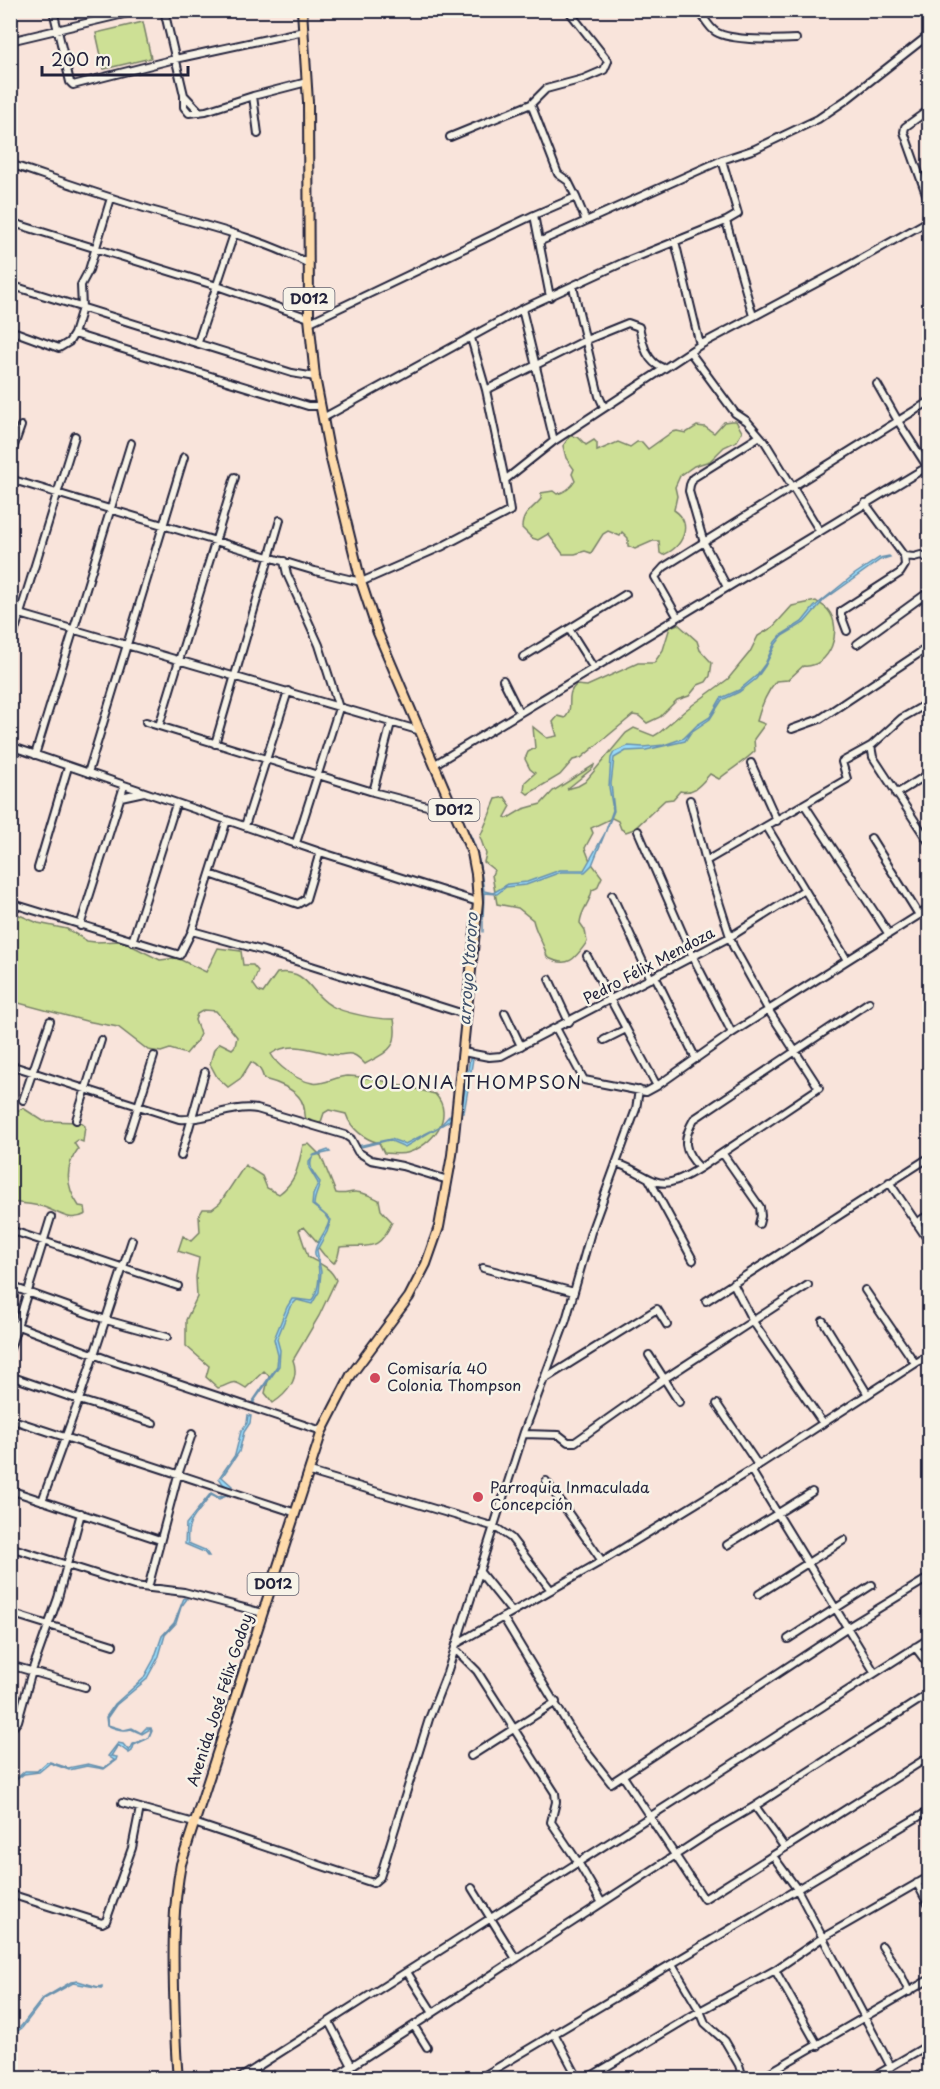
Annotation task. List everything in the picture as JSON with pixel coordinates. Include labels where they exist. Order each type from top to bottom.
[{"type":"main road","name":"D012","points":[[302,10],[307,82],[309,320],[315,377],[361,582],[378,633],[472,853],[478,902],[463,1052]]},
{"type":"main road","name":"Avenida José Félix Godoy","points":[[178,2079],[175,2053],[173,1925],[181,1864],[322,1431],[351,1375],[409,1296],[426,1264],[439,1227],[448,1180],[463,1052]]},
{"type":"street","points":[[53,10],[70,82],[73,84],[304,31]]},
{"type":"street","points":[[10,41],[141,10]]},
{"type":"street","points":[[164,10],[186,111],[200,112],[307,82]]},
{"type":"street","points":[[450,137],[531,104],[546,89],[584,79],[604,70],[608,61],[568,10]]},
{"type":"street","points":[[698,10],[714,30],[728,37],[796,39]]},
{"type":"street","points":[[541,241],[723,160],[755,149],[818,119],[928,38]]},
{"type":"street","points":[[184,95],[200,112]]},
{"type":"street","points":[[253,96],[258,134]]},
{"type":"street","points":[[531,104],[558,174],[568,181],[586,221]]},
{"type":"street","points":[[930,109],[905,127],[904,132],[930,205]]},
{"type":"street","points":[[323,418],[522,309],[622,263],[738,214],[723,160]]},
{"type":"street","points":[[10,164],[111,198],[287,251],[309,264]]},
{"type":"street","points":[[10,222],[217,286],[309,320],[576,197]]},
{"type":"street","points":[[10,330],[59,348],[69,342],[74,334],[82,308],[81,285],[89,270],[111,198]]},
{"type":"street","points":[[534,215],[541,241],[550,297]]},
{"type":"street","points":[[505,480],[554,441],[700,345],[930,220]]},
{"type":"street","points":[[726,221],[753,316]]},
{"type":"street","points":[[198,342],[234,234]]},
{"type":"street","points":[[675,241],[700,345]]},
{"type":"street","points":[[10,285],[292,373],[315,377]]},
{"type":"street","points":[[573,287],[599,396],[604,407]]},
{"type":"street","points":[[522,309],[554,441]]},
{"type":"street","points":[[486,390],[586,340],[624,324],[632,323],[639,327],[648,356],[653,363],[663,368]]},
{"type":"street","points":[[74,334],[308,406],[321,406]]},
{"type":"street","points":[[10,479],[361,582],[441,547],[509,513],[511,509],[486,390],[471,338]]},
{"type":"street","points":[[690,352],[735,413],[747,421],[760,436],[819,530]]},
{"type":"street","points":[[435,764],[819,530],[929,467],[898,421],[877,384]]},
{"type":"street","points":[[677,616],[655,577],[664,567],[930,401]]},
{"type":"street","points":[[10,457],[21,426]]},
{"type":"street","points":[[10,646],[75,436]]},
{"type":"street","points":[[727,587],[704,543],[689,491],[691,481],[760,436]]},
{"type":"street","points":[[35,754],[131,443]]},
{"type":"street","points":[[88,773],[184,457]]},
{"type":"street","points":[[159,726],[236,477]]},
{"type":"street","points":[[847,631],[841,611],[900,573],[905,565],[904,556],[865,503]]},
{"type":"street","points":[[215,744],[280,520]]},
{"type":"street","points":[[904,556],[909,558],[928,556]]},
{"type":"street","points":[[284,561],[287,574],[319,645],[339,708],[296,843]]},
{"type":"street","points":[[857,644],[930,591]]},
{"type":"street","points":[[524,657],[626,594]]},
{"type":"street","points":[[10,611],[421,732]]},
{"type":"street","points":[[569,628],[593,667]]},
{"type":"street","points":[[792,729],[820,719],[930,646]]},
{"type":"street","points":[[503,680],[519,712]]},
{"type":"street","points":[[245,826],[288,691]]},
{"type":"street","points":[[706,861],[848,779],[842,762],[871,746],[902,718],[930,702]]},
{"type":"street","points":[[146,722],[373,792],[428,806],[442,808],[452,806]]},
{"type":"street","points":[[373,792],[391,723]]},
{"type":"street","points":[[871,746],[873,757],[929,841]]},
{"type":"street","points":[[10,768],[14,747],[176,804],[478,902]]},
{"type":"street","points":[[751,763],[777,821]]},
{"type":"street","points":[[38,868],[68,767]]},
{"type":"street","points":[[896,794],[930,773]]},
{"type":"street","points":[[80,926],[124,786]]},
{"type":"street","points":[[121,797],[144,792]]},
{"type":"street","points":[[616,1163],[649,1179],[670,1184],[723,1154],[819,1088],[769,1011],[733,946],[706,861],[690,800]]},
{"type":"street","points":[[132,942],[176,804]]},
{"type":"street","points":[[804,804],[888,933]]},
{"type":"street","points":[[10,903],[180,955],[192,931],[227,820]]},
{"type":"street","points":[[767,827],[847,960]]},
{"type":"street","points":[[638,831],[693,957],[732,1033]]},
{"type":"street","points":[[871,838],[919,915]]},
{"type":"street","points":[[210,874],[298,904],[306,900],[320,852]]},
{"type":"street","name":"Pedro Félix Mendoza","points":[[463,1052],[489,1057],[501,1056],[730,937],[804,890]]},
{"type":"street","points":[[612,895],[696,1059]]},
{"type":"street","points":[[556,1028],[584,1080],[646,1092],[732,1033],[930,908]]},
{"type":"street","points":[[192,931],[264,951],[467,1015]]},
{"type":"street","points":[[587,956],[657,1086]]},
{"type":"street","points":[[549,979],[569,1022]]},
{"type":"street","points":[[700,1168],[688,1156],[686,1149],[686,1141],[694,1119],[869,1002]]},
{"type":"street","points":[[505,1013],[521,1046]]},
{"type":"street","points":[[23,1100],[50,1021]]},
{"type":"street","points":[[604,1040],[626,1029]]},
{"type":"street","points":[[76,1119],[100,1040]]},
{"type":"street","points":[[128,1138],[154,1056]]},
{"type":"street","points":[[10,1065],[179,1119],[192,1120],[247,1107],[257,1109],[345,1135],[351,1139],[358,1152],[371,1160],[402,1166],[448,1180]]},
{"type":"street","points":[[182,1156],[205,1072]]},
{"type":"street","points":[[122,1803],[194,1823],[374,1883],[380,1877],[429,1719],[456,1646],[524,1434],[566,1320],[591,1232],[636,1108],[639,1090]]},
{"type":"street","points":[[723,1154],[758,1202],[761,1212],[759,1224]]},
{"type":"street","points":[[706,1301],[930,1157]]},
{"type":"street","points":[[649,1179],[693,1260]]},
{"type":"street","points":[[889,1182],[930,1243]]},
{"type":"street","points":[[916,1223],[930,1214]]},
{"type":"street","points":[[10,1348],[51,1217]]},
{"type":"street","points":[[10,1230],[178,1286]]},
{"type":"street","points":[[42,1501],[79,1401],[132,1240]]},
{"type":"street","points":[[483,1268],[574,1292]]},
{"type":"street","points":[[733,1284],[752,1320],[822,1422]]},
{"type":"street","points":[[524,1434],[559,1435],[568,1442],[575,1442],[664,1379],[808,1285]]},
{"type":"street","points":[[10,1286],[106,1320],[167,1337]]},
{"type":"street","points":[[865,1290],[915,1363]]},
{"type":"street","points":[[543,1380],[657,1309],[667,1325]]},
{"type":"street","points":[[823,1321],[867,1393]]},
{"type":"street","points":[[10,1323],[94,1354],[322,1431]]},
{"type":"street","points":[[649,1354],[679,1402]]},
{"type":"street","points":[[456,1646],[602,1561],[751,1470],[930,1354]]},
{"type":"street","points":[[10,1376],[153,1424]]},
{"type":"street","points":[[717,1404],[758,1465]]},
{"type":"street","points":[[10,1419],[296,1513]]},
{"type":"street","points":[[148,1588],[178,1475],[192,1434]]},
{"type":"street","points":[[751,1470],[875,1672]]},
{"type":"street","points":[[310,1472],[495,1527],[511,1538],[551,1590]]},
{"type":"street","points":[[546,1481],[602,1561]]},
{"type":"street","points":[[10,1490],[160,1540]]},
{"type":"street","points":[[727,1545],[812,1492]]},
{"type":"street","points":[[10,1728],[18,1720],[81,1513]]},
{"type":"street","points":[[759,1594],[844,1540]]},
{"type":"street","points":[[10,1547],[111,1580],[148,1588],[184,1592],[263,1613]]},
{"type":"street","points":[[479,1571],[512,1612]]},
{"type":"street","points":[[503,1617],[576,1738],[611,1784],[848,1627],[930,1577]]},
{"type":"street","points":[[788,1639],[872,1585]]},
{"type":"street","points":[[10,1613],[113,1645]]},
{"type":"street","points":[[240,2079],[930,1638]]},
{"type":"street","points":[[456,1646],[477,1671],[555,1793],[556,1802],[551,1822],[602,1903]]},
{"type":"street","points":[[915,1647],[930,1667]]},
{"type":"street","points":[[10,1665],[85,1687]]},
{"type":"street","points":[[333,2079],[675,1855],[930,1693]]},
{"type":"street","points":[[471,1756],[556,1702]]},
{"type":"street","points":[[623,1776],[704,1899],[930,1756]]},
{"type":"street","points":[[755,1806],[785,1848]]},
{"type":"street","points":[[10,1894],[102,1923],[106,1921],[132,1848],[140,1808]]},
{"type":"street","points":[[480,2079],[930,1810]]},
{"type":"street","points":[[773,1856],[797,1889],[891,2067]]},
{"type":"street","points":[[588,2079],[700,2011],[775,1970],[822,1938],[930,1876]]},
{"type":"street","points":[[916,1883],[930,1908]]},
{"type":"street","points":[[472,1888],[516,1959]]},
{"type":"street","points":[[882,1946],[909,1992]]},
{"type":"street","points":[[672,1964],[705,2023],[724,2041],[739,2065],[744,2079]]},
{"type":"street","points":[[775,1970],[818,2046]]},
{"type":"street","points":[[407,1972],[433,2013]]},
{"type":"street","points":[[760,2079],[930,1979]]},
{"type":"street","points":[[329,2022],[352,2066]]},
{"type":"street","points":[[414,2026],[427,2047]]},
{"type":"street","points":[[554,2033],[578,2079]]},
{"type":"street","points":[[871,2079],[930,2044]]},
{"type":"street","points":[[252,2071],[256,2079]]},
{"type":"street","points":[[344,2071],[349,2079]]},
{"type":"green space","points":[[143,22],[151,58],[104,69],[96,33]]},
{"type":"green space","points":[[736,421],[742,432],[737,441],[724,447],[710,461],[694,466],[680,476],[675,487],[677,496],[674,510],[680,515],[685,528],[681,541],[670,552],[663,555],[660,553],[659,541],[653,541],[635,549],[628,546],[628,538],[622,532],[620,536],[608,531],[603,534],[591,553],[585,551],[563,554],[548,534],[538,540],[532,538],[522,528],[528,512],[541,499],[541,493],[553,491],[560,493],[570,488],[575,481],[572,474],[574,469],[566,458],[563,446],[570,436],[578,437],[586,445],[594,440],[597,443],[597,451],[618,442],[630,447],[637,442],[642,442],[648,449],[672,432],[686,433],[697,426],[705,427],[714,433],[724,422]]},
{"type":"green space","points":[[816,601],[827,609],[833,618],[835,627],[832,646],[821,661],[803,666],[788,680],[776,681],[772,686],[764,700],[757,721],[765,724],[754,739],[755,751],[719,779],[710,774],[694,790],[680,791],[673,799],[665,800],[634,829],[626,832],[621,829],[618,821],[612,818],[591,828],[593,833],[585,848],[590,861],[602,877],[597,888],[592,890],[581,918],[580,923],[585,930],[587,942],[575,957],[566,962],[547,957],[533,920],[518,908],[497,904],[492,875],[494,870],[484,862],[486,854],[480,837],[496,799],[505,797],[511,806],[505,817],[508,818],[523,809],[541,804],[553,791],[594,765],[567,789],[585,782],[626,733],[634,728],[654,736],[659,733],[728,679],[750,652],[758,636],[773,627],[792,606]]},
{"type":"green space","points":[[678,624],[697,641],[700,650],[712,663],[710,676],[706,682],[698,685],[689,696],[677,700],[660,717],[647,723],[639,716],[633,715],[581,758],[573,760],[560,775],[528,794],[524,791],[525,782],[535,773],[525,759],[528,752],[535,748],[533,727],[547,738],[557,736],[553,722],[558,716],[565,718],[568,714],[572,689],[576,685],[587,686],[638,663],[654,663],[663,650],[670,627]]},
{"type":"green space","points":[[10,911],[38,923],[67,929],[87,941],[122,941],[160,960],[177,958],[206,972],[218,948],[241,951],[243,965],[253,965],[258,971],[253,984],[258,991],[263,993],[277,973],[296,974],[323,1000],[336,1008],[361,1015],[394,1019],[395,1037],[390,1048],[365,1064],[355,1055],[336,1055],[300,1047],[285,1048],[271,1054],[288,1072],[316,1084],[348,1076],[369,1078],[435,1094],[441,1103],[443,1112],[438,1129],[425,1144],[416,1149],[404,1154],[384,1153],[379,1143],[368,1139],[355,1129],[346,1114],[329,1110],[324,1113],[321,1122],[315,1128],[307,1121],[298,1096],[285,1086],[264,1079],[260,1069],[251,1062],[241,1078],[228,1087],[217,1077],[210,1064],[214,1049],[220,1043],[232,1049],[237,1037],[216,1011],[204,1010],[197,1014],[195,1020],[200,1034],[186,1054],[170,1049],[161,1052],[148,1050],[118,1027],[11,1001]]},
{"type":"green space","points":[[23,1108],[43,1121],[80,1122],[85,1126],[83,1142],[78,1140],[74,1143],[78,1149],[70,1163],[68,1178],[71,1192],[79,1206],[85,1207],[86,1214],[74,1218],[40,1206],[11,1202],[10,1109],[14,1112]]},
{"type":"green space","points":[[309,1144],[321,1156],[336,1193],[355,1192],[367,1194],[379,1200],[381,1210],[392,1222],[377,1243],[340,1247],[334,1263],[324,1255],[317,1246],[319,1244],[304,1227],[299,1230],[308,1257],[320,1263],[336,1280],[319,1316],[293,1360],[294,1379],[288,1390],[273,1403],[265,1393],[269,1376],[264,1371],[246,1388],[234,1382],[218,1388],[206,1377],[209,1366],[186,1346],[186,1320],[197,1297],[196,1277],[199,1258],[178,1251],[183,1236],[191,1241],[200,1232],[199,1216],[203,1209],[212,1209],[220,1203],[245,1165],[262,1176],[267,1188],[279,1194],[293,1178],[303,1145]]},
{"type":"water","points":[[889,556],[824,600],[804,623],[782,636],[756,679],[739,692],[722,700],[710,719],[691,732],[685,741],[646,750],[626,751],[614,758],[611,784],[614,811],[592,865],[585,872],[561,872],[526,885],[506,887],[497,894],[484,893],[483,920],[479,872],[464,826],[475,847],[484,891],[493,893],[508,884],[527,882],[560,870],[584,870],[605,833],[613,810],[609,787],[611,758],[614,752],[628,746],[664,745],[684,738],[697,725],[710,717],[721,698],[739,690],[756,676],[781,635],[802,622],[814,607],[855,574],[879,558]]},
{"type":"water","points":[[470,1058],[473,1059],[464,1113],[461,1113]]},
{"type":"water","points":[[453,1112],[449,1121],[439,1127]]},
{"type":"water","points":[[438,1128],[405,1147],[389,1140],[357,1148],[357,1146],[391,1139],[405,1144]]},
{"type":"water","points":[[328,1150],[330,1152],[313,1156]]},
{"type":"water","points":[[313,1156],[311,1167],[320,1182],[314,1205],[331,1220],[317,1250],[321,1272],[319,1292],[312,1304],[297,1300],[290,1307],[277,1339],[280,1350],[279,1366],[254,1401],[254,1405],[251,1404],[277,1366],[278,1355],[274,1339],[287,1307],[292,1299],[311,1301],[317,1289],[319,1269],[315,1251],[329,1221],[312,1205],[318,1183],[309,1168],[309,1161]]},
{"type":"water","points":[[248,1415],[251,1416],[250,1423],[244,1432],[239,1452],[222,1477],[232,1486],[231,1490],[219,1478],[235,1455]]},
{"type":"water","points":[[211,1493],[218,1497],[229,1495],[219,1499],[211,1495],[191,1522],[188,1535],[188,1543],[205,1550],[209,1556],[207,1556],[204,1552],[185,1544],[186,1524]]},
{"type":"water","points":[[184,1598],[187,1599],[181,1607],[176,1623],[165,1635],[159,1656],[146,1680],[116,1705],[107,1718],[108,1725],[123,1730],[107,1725],[106,1717],[115,1704],[143,1679],[154,1659],[162,1636],[174,1623]]},
{"type":"water","points":[[132,1728],[141,1733],[146,1728],[151,1728],[152,1731],[149,1738],[134,1745],[129,1753],[118,1745],[111,1756],[117,1757],[116,1760],[104,1769],[87,1766],[69,1770],[50,1763],[39,1772],[24,1774],[11,1784],[25,1771],[37,1771],[47,1762],[68,1768],[88,1764],[104,1768],[114,1760],[108,1756],[118,1743],[123,1744],[129,1751],[133,1744],[148,1738],[151,1731],[150,1729],[142,1734],[131,1729],[124,1730]]},
{"type":"water","points":[[78,1981],[102,1986],[102,1988],[73,1983],[44,1999],[22,2028],[11,2036],[42,1999],[71,1982]]},
{"type":"waterway","name":"arroyo Ytororo","points":[[483,921],[483,932]]},
{"type":"place","name":"Comisaría 40 Colonia Thompson","points":[[375,1378]]},
{"type":"place","name":"Parroquia Inmaculada Concepción","points":[[478,1497]]},
{"type":"district","name":"COLONIA THOMPSON","points":[[471,1083]]}]
